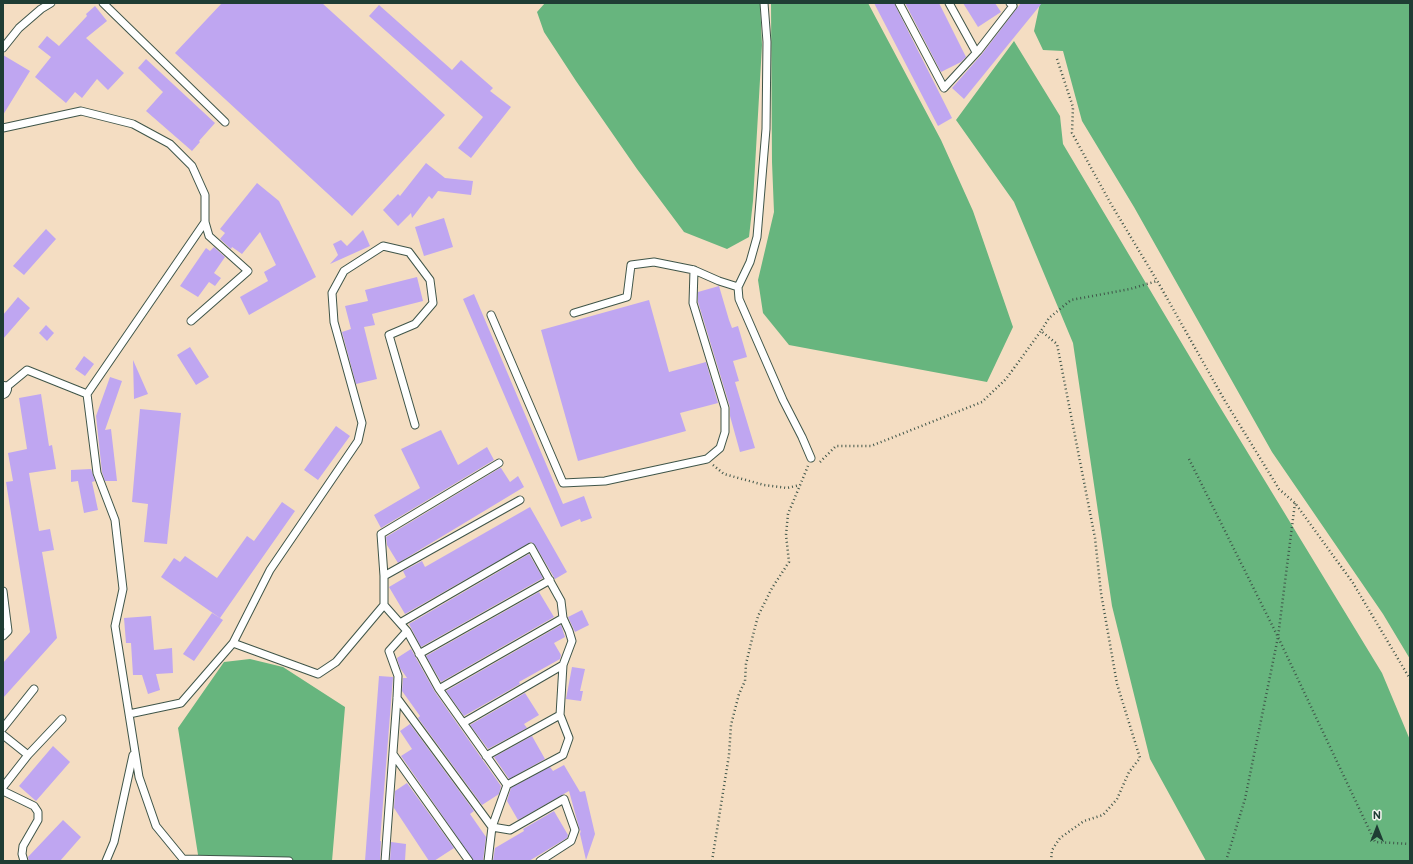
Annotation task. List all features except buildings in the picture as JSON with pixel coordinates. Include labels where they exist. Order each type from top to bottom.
[{"type":"lane","points":[[3,48],[19,28],[41,9],[51,3]]},
{"type":"lane","points":[[103,3],[225,122]]},
{"type":"lane","points":[[764,3],[767,42],[766,129],[757,237],[750,262],[738,286],[738,299],[783,400],[802,436],[810,458]]},
{"type":"lane","points":[[899,3],[944,88],[976,52],[1012,6],[1010,3]]},
{"type":"lane","points":[[949,3],[976,52]]},
{"type":"lane","points":[[3,128],[81,111],[133,124],[170,144],[192,166],[205,195],[205,222],[209,236],[248,271],[191,321]]},
{"type":"lane","points":[[205,222],[87,394],[97,473],[115,520],[123,589],[115,626],[138,777],[156,826],[183,859],[289,861]]},
{"type":"lane","points":[[129,714],[181,703],[233,643],[270,570],[358,441],[362,423],[334,322],[332,293],[344,271],[383,246],[409,252],[430,280],[433,303],[415,324],[389,335],[415,425]]},
{"type":"lane","points":[[574,313],[627,298],[631,265],[654,262],[694,270],[719,281],[738,286]]},
{"type":"lane","points":[[491,315],[563,483],[605,481],[707,459],[720,448],[724,432],[725,408],[693,303],[694,270]]},
{"type":"lane","points":[[4,390],[27,370],[87,394]]},
{"type":"lane","points":[[233,643],[318,674],[336,662],[384,605],[384,576],[381,534],[499,463]]},
{"type":"lane","points":[[384,576],[520,500]]},
{"type":"lane","points":[[400,623],[532,547],[562,601],[563,618],[572,641],[563,665],[560,715],[569,738],[563,755],[507,785],[492,827],[488,861]]},
{"type":"lane","points":[[419,654],[550,580]]},
{"type":"lane","points":[[3,591],[8,630],[3,636]]},
{"type":"lane","points":[[384,605],[407,631],[439,689],[507,785]]},
{"type":"lane","points":[[439,689],[563,618]]},
{"type":"lane","points":[[385,861],[398,676],[389,651],[407,631]]},
{"type":"lane","points":[[463,723],[563,665]]},
{"type":"lane","points":[[3,728],[34,689]]},
{"type":"lane","points":[[397,698],[492,827],[510,830],[564,799],[575,830],[571,841],[540,861]]},
{"type":"lane","points":[[486,756],[560,715]]},
{"type":"lane","points":[[3,787],[28,755],[62,719]]},
{"type":"lane","points":[[3,735],[28,755]]},
{"type":"lane","points":[[106,861],[114,842],[134,749]]},
{"type":"lane","points":[[393,754],[469,861]]},
{"type":"lane","points":[[3,791],[34,806],[38,812],[38,820],[23,846],[22,854],[24,861]]},
{"type":"path","points":[[1057,59],[1073,107],[1072,133],[1111,204],[1157,281],[1225,401],[1279,489],[1295,503],[1353,583],[1410,679]]},
{"type":"path","points":[[807,469],[821,461],[836,446],[871,446],[982,402],[1006,379],[1049,318],[1071,300],[1130,289],[1157,281]]},
{"type":"path","points":[[1041,331],[1057,344],[1095,538],[1100,593],[1117,684],[1140,758],[1129,772],[1117,799],[1103,815],[1084,821],[1060,838],[1052,850],[1051,861]]},
{"type":"path","points":[[712,861],[729,755],[731,724],[739,694],[745,681],[746,664],[758,616],[772,588],[789,562],[786,535],[788,514],[807,469],[810,458]]},
{"type":"path","points":[[707,459],[724,474],[764,485],[787,488],[800,485]]},
{"type":"path","points":[[1189,459],[1278,637],[1374,842],[1410,844]]},
{"type":"path","points":[[1226,861],[1245,799],[1278,637],[1295,503]]},
{"type":"green space","points":[[545,3],[760,3],[762,45],[753,201],[749,237],[727,249],[684,232],[637,169],[544,32],[537,12]]},
{"type":"green space","points":[[771,3],[868,3],[941,140],[973,211],[1013,327],[987,382],[789,345],[763,313],[758,280],[774,212],[772,162]]},
{"type":"green space","points":[[1040,3],[1410,3],[1410,659],[1383,614],[1272,452],[1134,207],[1082,121],[1063,51],[1043,50],[1034,31]]},
{"type":"green space","points":[[1014,41],[1060,116],[1063,144],[1212,394],[1382,673],[1410,740],[1410,861],[1206,861],[1150,759],[1112,606],[1073,343],[1014,202],[956,120]]},
{"type":"green space","points":[[250,659],[283,667],[345,707],[332,861],[199,861],[178,728],[224,662]]}]
